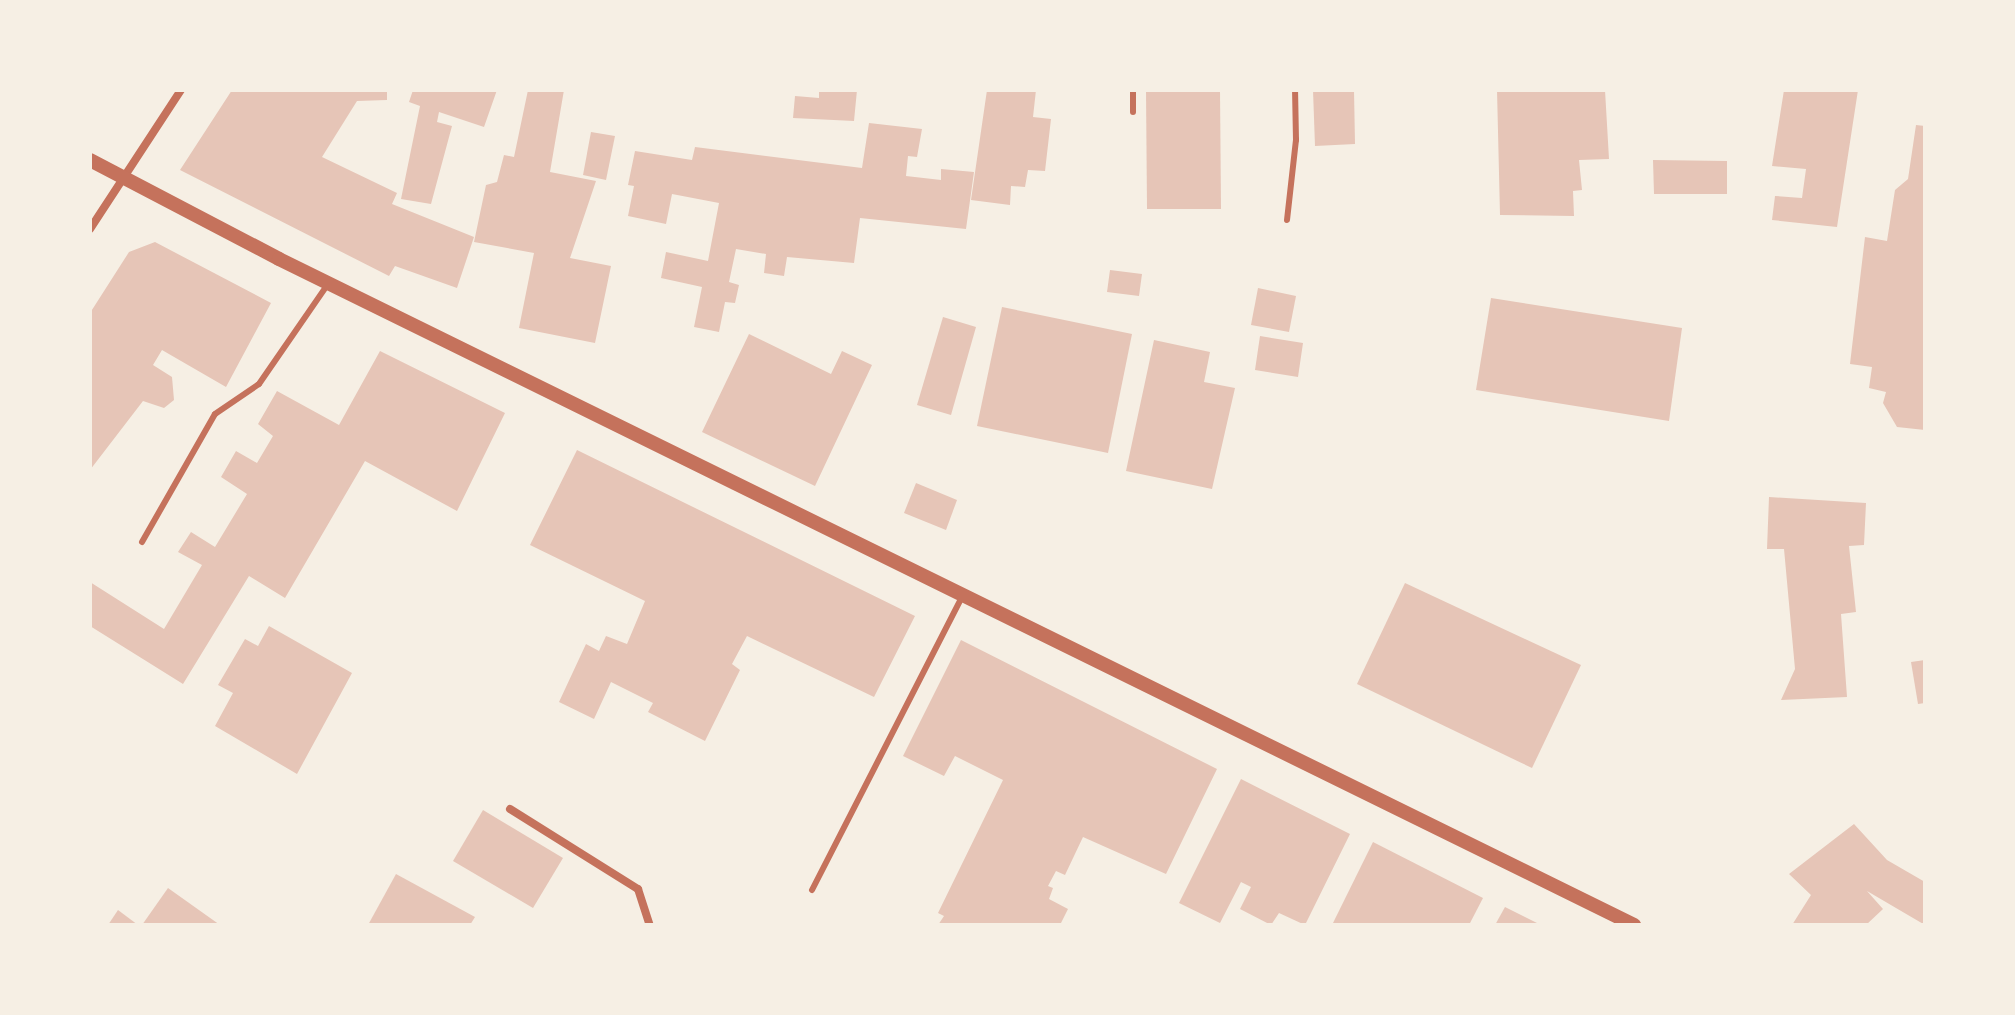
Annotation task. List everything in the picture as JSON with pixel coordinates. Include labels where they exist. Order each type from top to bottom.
[{"type":"street","points":[[90,229],[181,90]]},
{"type":"street","points":[[90,160],[125,174],[328,284],[1634,925]]},
{"type":"street","points":[[510,809],[638,889],[650,925]]},
{"type":"lane","points":[[1133,90],[1133,112]]},
{"type":"lane","points":[[1287,220],[1296,140],[1295,90]]},
{"type":"lane","points":[[142,542],[215,414],[259,384],[328,284]]},
{"type":"lane","points":[[812,890],[963,594]]},
{"type":"building","points":[[232,90],[387,90],[387,100],[357,101],[322,157],[397,193],[392,204],[474,237],[457,288],[395,266],[389,276],[180,170]]},
{"type":"building","points":[[413,90],[497,90],[484,127],[439,112],[437,122],[452,126],[431,204],[401,199],[420,106],[409,102]]},
{"type":"building","points":[[528,90],[564,90],[550,172],[596,181],[570,258],[611,266],[595,343],[519,328],[534,253],[474,242],[486,185],[497,182],[504,155],[514,157]]},
{"type":"building","points":[[819,90],[857,90],[854,121],[793,118],[795,96],[819,98]]},
{"type":"building","points":[[987,90],[1036,90],[1033,117],[1051,119],[1045,171],[1028,170],[1025,187],[1011,186],[1010,205],[971,200]]},
{"type":"building","points":[[1146,90],[1220,90],[1221,209],[1147,209]]},
{"type":"building","points":[[1313,90],[1354,90],[1355,144],[1315,146]]},
{"type":"building","points":[[1497,90],[1605,90],[1609,159],[1579,160],[1582,190],[1573,191],[1574,216],[1500,215]]},
{"type":"building","points":[[1784,90],[1858,90],[1837,227],[1772,220],[1775,196],[1802,198],[1806,169],[1772,166]]},
{"type":"building","points":[[869,123],[922,129],[917,157],[908,156],[906,176],[941,180],[941,169],[974,172],[966,229],[860,218],[854,263],[787,257],[784,276],[764,273],[766,254],[736,249],[729,282],[739,285],[735,303],[725,302],[719,332],[694,327],[702,287],[661,278],[666,252],[708,261],[719,203],[672,194],[666,224],[628,216],[634,186],[628,185],[635,151],[692,160],[695,147],[862,168]]},
{"type":"building","points":[[1916,125],[1925,126],[1925,430],[1897,427],[1883,403],[1886,392],[1869,388],[1872,367],[1850,364],[1865,237],[1887,241],[1895,190],[1908,179]]},
{"type":"building","points":[[591,132],[615,136],[606,180],[583,175]]},
{"type":"building","points":[[1653,160],[1727,161],[1727,194],[1654,194]]},
{"type":"building","points":[[155,242],[271,303],[226,387],[162,350],[153,365],[172,377],[174,400],[164,408],[143,401],[90,470],[90,313],[129,252]]},
{"type":"building","points":[[1110,270],[1142,274],[1139,296],[1107,292]]},
{"type":"building","points":[[1258,288],[1296,296],[1289,332],[1251,325]]},
{"type":"building","points":[[1491,298],[1682,328],[1669,421],[1476,390]]},
{"type":"building","points":[[1002,307],[1132,334],[1108,453],[977,426]]},
{"type":"building","points":[[943,317],[976,327],[951,415],[917,405]]},
{"type":"building","points":[[749,334],[831,374],[842,351],[872,365],[815,486],[702,432]]},
{"type":"building","points":[[1260,336],[1303,343],[1298,377],[1255,370]]},
{"type":"building","points":[[1154,340],[1210,352],[1204,382],[1235,388],[1212,489],[1126,471]]},
{"type":"building","points":[[380,351],[505,413],[457,511],[365,461],[285,598],[249,576],[183,684],[90,626],[90,582],[164,629],[202,565],[178,552],[191,532],[215,547],[247,494],[221,477],[236,451],[257,463],[273,436],[258,424],[277,391],[339,425]]},
{"type":"building","points":[[577,450],[915,616],[874,697],[747,636],[732,664],[740,670],[705,741],[648,712],[653,703],[611,682],[594,719],[559,702],[586,644],[599,651],[606,636],[627,644],[645,601],[530,545]]},
{"type":"building","points":[[916,483],[957,500],[946,530],[904,513]]},
{"type":"building","points":[[1769,497],[1866,503],[1864,545],[1849,546],[1856,612],[1841,614],[1847,697],[1781,700],[1795,669],[1784,549],[1767,549]]},
{"type":"building","points":[[1405,583],[1581,665],[1532,768],[1357,684]]},
{"type":"building","points":[[269,626],[352,673],[297,774],[215,726],[233,693],[218,685],[245,639],[258,646]]},
{"type":"building","points":[[961,640],[1217,769],[1166,874],[1083,837],[1065,875],[1056,871],[1048,886],[1053,888],[1049,899],[1068,909],[1060,925],[938,925],[944,916],[938,913],[1003,780],[955,756],[944,776],[903,756]]},
{"type":"building","points":[[1925,660],[1925,703],[1918,704],[1911,662]]},
{"type":"building","points":[[1241,779],[1350,834],[1305,925],[1279,913],[1271,925],[1240,909],[1251,887],[1241,882],[1220,923],[1179,903]]},
{"type":"building","points":[[483,810],[563,858],[533,908],[453,861]]},
{"type":"building","points":[[1854,824],[1887,860],[1925,882],[1925,925],[1867,891],[1883,909],[1866,925],[1792,925],[1811,895],[1789,874]]},
{"type":"building","points":[[1373,842],[1483,898],[1469,925],[1332,925]]},
{"type":"building","points":[[396,874],[475,917],[470,925],[368,925]]},
{"type":"building","points":[[168,888],[220,925],[142,925]]},
{"type":"building","points":[[1505,907],[1541,925],[1495,925]]},
{"type":"building","points":[[118,910],[138,925],[108,925]]}]
